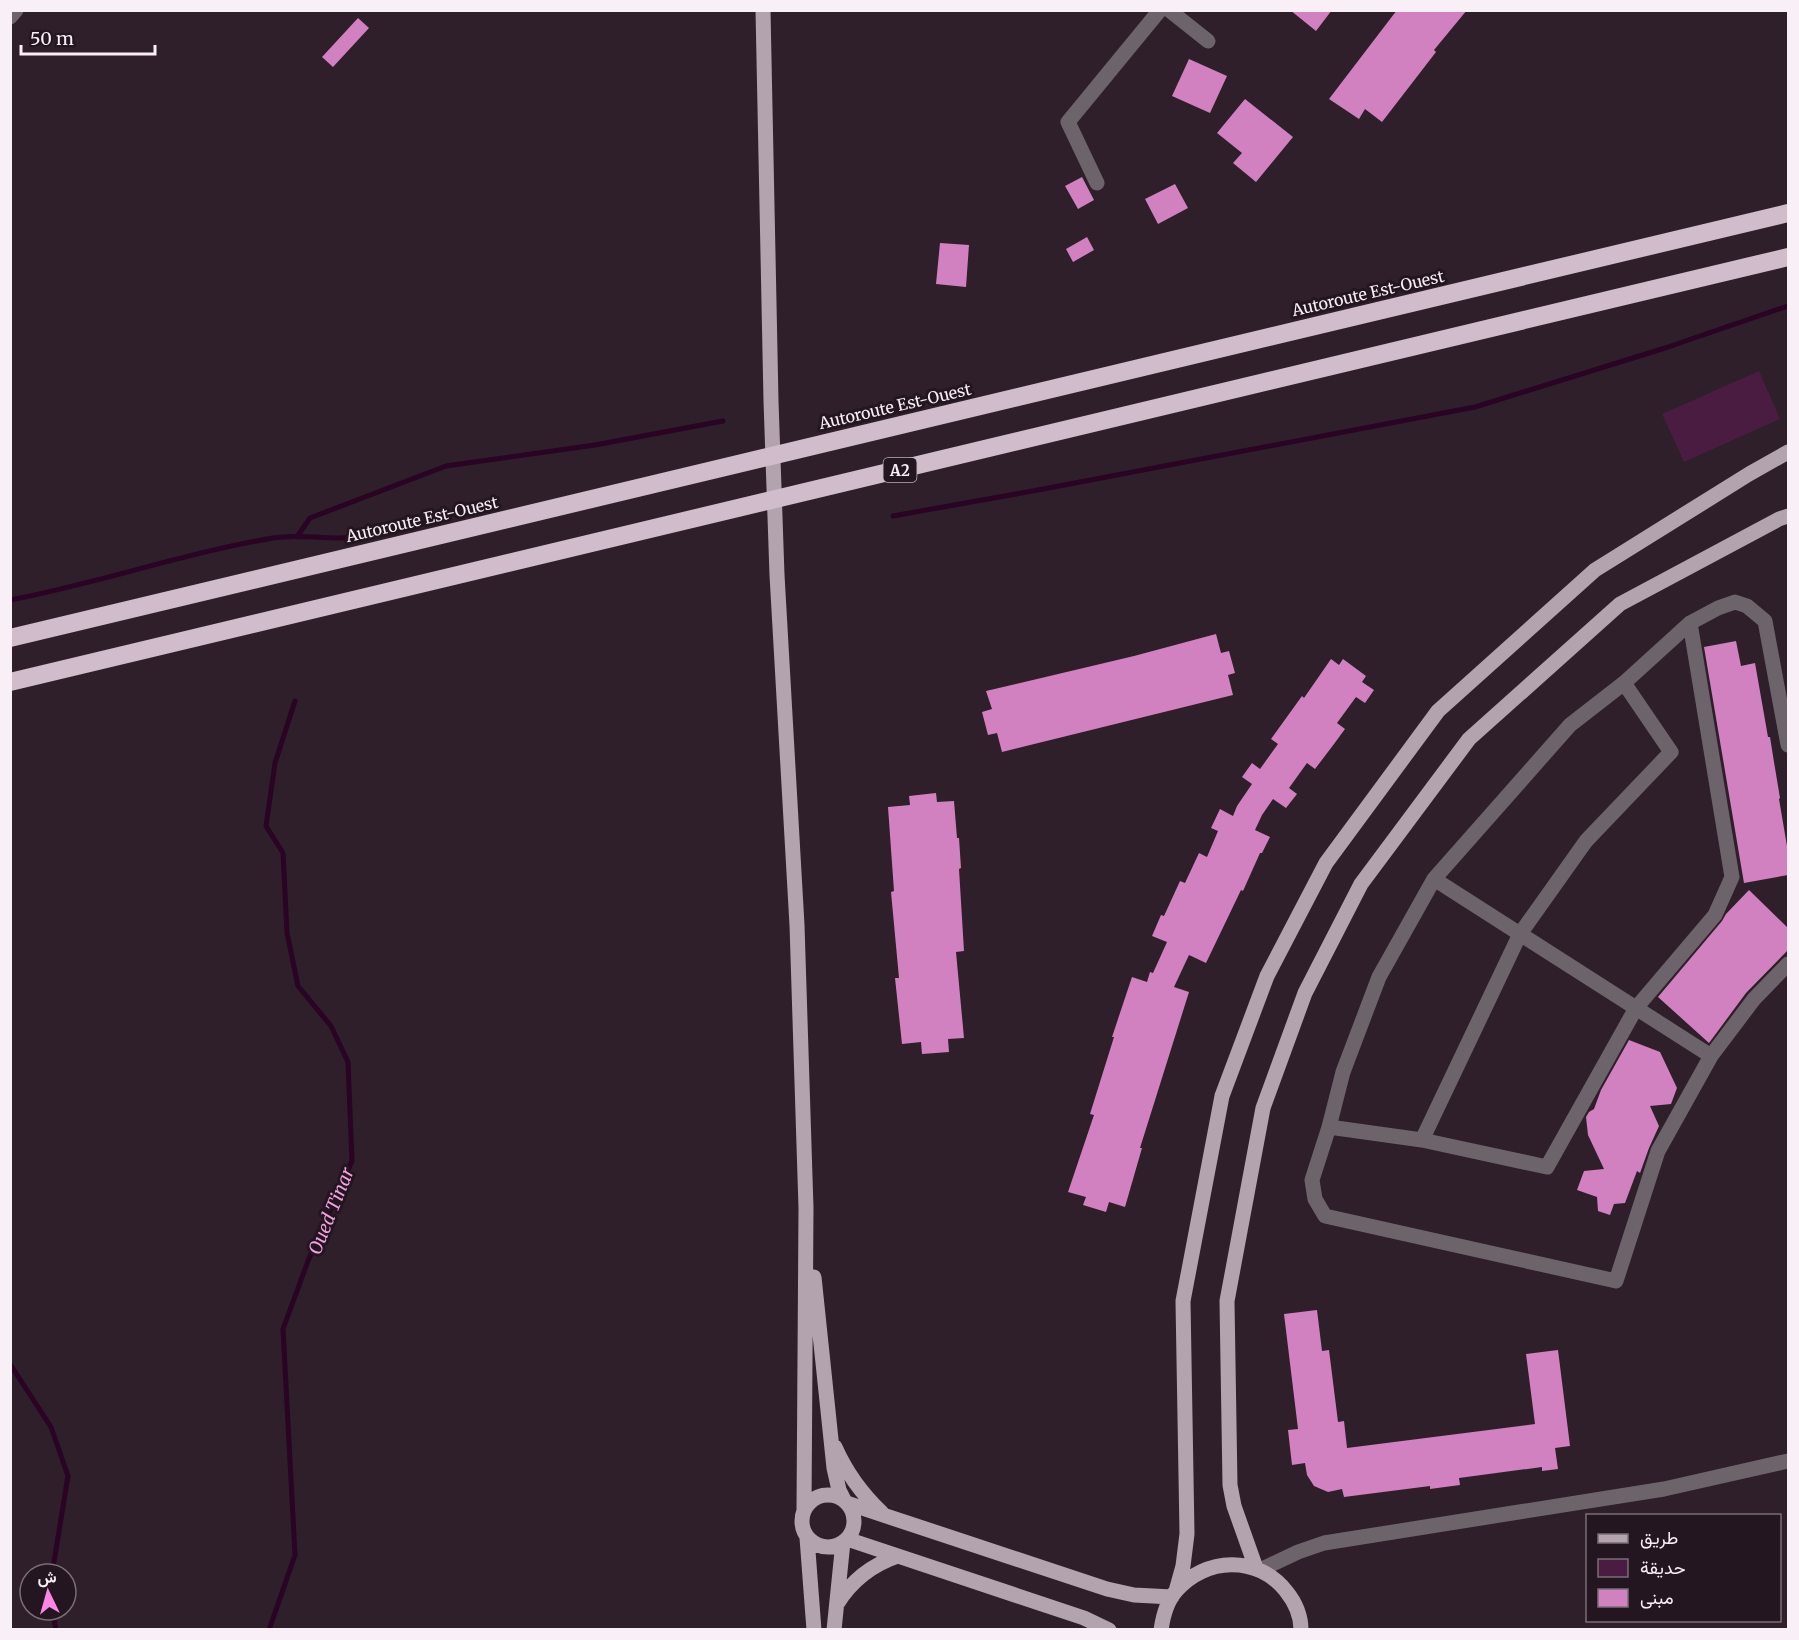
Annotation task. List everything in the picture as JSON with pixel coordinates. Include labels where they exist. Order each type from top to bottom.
[{"type":"highway","name":"Autoroute Est-Ouest","points":[[10,638],[1788,213]]},
{"type":"highway","name":"A2","points":[[10,682],[1788,257]]},
{"type":"main road","points":[[763,10],[777,575],[797,926],[806,1208],[804,1510],[801,1524],[807,1538],[814,1629]]},
{"type":"main road","points":[[1161,1629],[1164,1612],[1174,1594],[1183,1566],[1187,1534],[1183,1301],[1222,1096],[1266,976],[1326,863],[1438,711],[1595,570],[1788,452]]},
{"type":"main road","points":[[1258,1569],[1234,1506],[1230,1485],[1227,1300],[1263,1108],[1305,993],[1361,885],[1469,739],[1620,604],[1788,516]]},
{"type":"main road","points":[[806,1208],[836,1480],[851,1509],[854,1521],[851,1533],[836,1546],[828,1548],[813,1543],[807,1538]]},
{"type":"main road","points":[[831,1437],[860,1489],[886,1517]]},
{"type":"main road","points":[[804,1510],[808,1504],[821,1496],[837,1497],[886,1517],[1114,1591],[1134,1595],[1174,1594],[1192,1576],[1212,1566],[1234,1564],[1258,1569],[1280,1582],[1293,1600],[1301,1622],[1301,1629]]},
{"type":"main road","points":[[845,1540],[1084,1618],[1109,1629]]},
{"type":"main road","points":[[834,1629],[845,1540]]},
{"type":"main road","points":[[836,1607],[844,1593],[868,1570],[882,1561],[898,1556]]},
{"type":"street","points":[[10,16],[16,10]]},
{"type":"street","points":[[1096,183],[1068,122],[1160,10]]},
{"type":"street","points":[[1169,10],[1208,41]]},
{"type":"street","points":[[1788,745],[1766,621],[1747,606],[1735,602],[1690,623],[1624,683],[1570,725],[1434,879],[1380,977],[1343,1072],[1312,1180],[1315,1199],[1325,1216],[1616,1281],[1658,1151],[1711,1056],[1754,999],[1788,963]]},
{"type":"street","points":[[1329,1127],[1422,1140],[1547,1167],[1636,1008],[1715,915],[1732,877],[1690,623]]},
{"type":"street","points":[[1422,1140],[1520,934],[1586,841],[1671,752],[1624,683]]},
{"type":"street","points":[[1434,879],[1711,1056]]},
{"type":"street","points":[[1258,1569],[1324,1544],[1664,1489],[1788,1461]]},
{"type":"green space","points":[[1759,371],[1780,419],[1684,462],[1662,414]]},
{"type":"building","points":[[1290,10],[1332,10],[1316,31]]},
{"type":"building","points":[[1397,10],[1467,10],[1434,50],[1436,52],[1382,122],[1365,109],[1359,119],[1329,99]]},
{"type":"building","points":[[358,18],[369,28],[333,67],[322,57]]},
{"type":"building","points":[[1189,59],[1227,76],[1210,113],[1172,96]]},
{"type":"building","points":[[1245,99],[1293,137],[1256,182],[1233,163],[1242,153],[1217,133]]},
{"type":"building","points":[[1082,177],[1094,200],[1078,209],[1065,186]]},
{"type":"building","points":[[1175,184],[1188,208],[1158,224],[1145,199]]},
{"type":"building","points":[[1087,237],[1094,250],[1073,262],[1066,249]]},
{"type":"building","points":[[940,243],[969,245],[966,287],[936,284]]},
{"type":"building","points":[[1216,634],[1221,653],[1229,651],[1235,673],[1228,675],[1233,695],[1002,752],[997,733],[988,735],[982,712],[992,709],[986,691]]},
{"type":"building","points":[[1736,641],[1741,666],[1755,663],[1768,737],[1770,737],[1788,852],[1788,875],[1744,883],[1704,647]]},
{"type":"building","points":[[1331,659],[1339,665],[1343,659],[1366,676],[1362,682],[1374,690],[1365,703],[1356,697],[1337,723],[1345,729],[1334,744],[1315,769],[1307,763],[1289,788],[1297,794],[1286,808],[1273,799],[1255,830],[1270,837],[1243,891],[1241,890],[1206,963],[1189,955],[1174,987],[1189,992],[1140,1148],[1142,1148],[1125,1207],[1109,1202],[1106,1212],[1083,1205],[1086,1197],[1068,1192],[1094,1115],[1090,1114],[1132,977],[1147,982],[1150,972],[1153,973],[1167,942],[1152,936],[1180,881],[1185,883],[1199,853],[1207,857],[1218,831],[1211,828],[1220,809],[1233,816],[1252,784],[1242,777],[1252,763],[1260,769],[1278,744],[1271,739]]},
{"type":"building","points":[[936,793],[937,802],[954,801],[957,838],[959,838],[964,951],[956,952],[964,1038],[948,1039],[949,1052],[922,1054],[921,1042],[902,1044],[895,978],[899,978],[891,892],[894,891],[888,807],[910,805],[909,796]]},
{"type":"building","points":[[1749,890],[1788,928],[1788,950],[1746,993],[1709,1043],[1658,997],[1726,914]]},
{"type":"building","points":[[1629,1040],[1660,1052],[1677,1088],[1671,1104],[1650,1106],[1659,1126],[1640,1173],[1637,1171],[1625,1203],[1614,1204],[1610,1215],[1598,1211],[1597,1197],[1577,1190],[1584,1171],[1604,1169],[1588,1135],[1586,1117],[1594,1109],[1601,1090]]},
{"type":"building","points":[[1317,1310],[1322,1351],[1329,1350],[1338,1422],[1344,1421],[1347,1448],[1535,1424],[1526,1354],[1558,1350],[1570,1446],[1555,1448],[1558,1469],[1542,1471],[1542,1467],[1459,1478],[1460,1485],[1430,1489],[1430,1486],[1344,1497],[1342,1489],[1328,1492],[1314,1486],[1307,1475],[1305,1463],[1292,1465],[1288,1430],[1298,1429],[1284,1314]]},
{"type":"waterway","points":[[893,516],[1475,407],[1665,348],[1788,306]]},
{"type":"waterway","points":[[297,537],[310,518],[446,466],[595,445],[723,421]]},
{"type":"waterway","points":[[10,600],[240,544],[297,536],[348,538],[427,523]]},
{"type":"waterway","name":"Oued Tinar","points":[[269,1630],[295,1555],[283,1329],[308,1261],[352,1161],[348,1062],[331,1026],[298,986],[287,933],[283,853],[266,826],[275,763],[295,701]]},
{"type":"waterway","points":[[10,1364],[51,1427],[68,1476],[54,1562]]},
{"type":"waterway","points":[[54,1622],[56,1630]]}]
